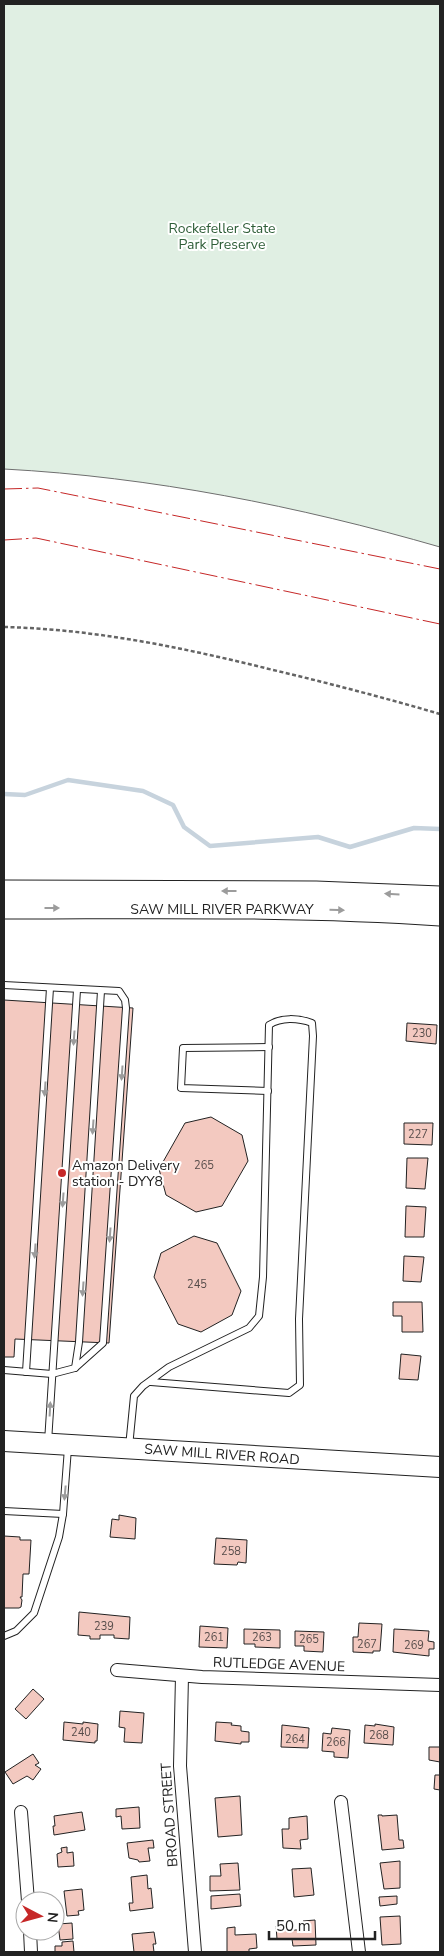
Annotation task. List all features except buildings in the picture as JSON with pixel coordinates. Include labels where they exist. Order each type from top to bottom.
[{"type":"highway","name":"SAW MILL RIVER PARKWAY","points":[[4,891],[307,891],[440,897]]},
{"type":"highway","name":"SAW MILL RIVER PARKWAY","points":[[4,908],[306,909],[440,915]]},
{"type":"main road","name":"SAW MILL RIVER ROAD","points":[[4,1441],[440,1467]]},
{"type":"street","name":"RUTLEDGE AVENUE","points":[[117,1670],[182,1676],[440,1686]]},
{"type":"street","name":"BROAD STREET","points":[[182,1676],[180,1766],[195,1952]]},
{"type":"street","points":[[341,1802],[359,1952]]},
{"type":"street","points":[[22,1812],[27,1891]]},
{"type":"lane","points":[[4,985],[119,991],[126,1000],[103,1343],[76,1368],[52,1374],[4,1370]]},
{"type":"lane","points":[[26,1372],[50,988]]},
{"type":"lane","points":[[48,1443],[77,990]]},
{"type":"lane","points":[[76,1368],[101,990]]},
{"type":"lane","points":[[129,1448],[134,1396],[142,1386],[151,1382],[169,1367],[249,1328],[259,1316],[264,1277],[269,1025],[278,1020],[304,1020],[312,1023],[313,1036],[299,1319],[300,1385],[289,1392],[151,1382]]},
{"type":"lane","points":[[268,1047],[183,1048],[181,1088],[268,1091]]},
{"type":"lane","points":[[4,1636],[16,1631],[34,1613],[59,1537],[63,1514],[68,1445]]},
{"type":"lane","points":[[4,1511],[63,1514]]},
{"type":"path","points":[[4,626],[38,628],[114,638],[215,656],[344,687],[440,714]]},
{"type":"green space","name":"Rockefeller State Park Preserve","points":[[4,4],[440,4],[440,547],[279,506],[170,486],[59,473],[4,469]]},
{"type":"waterway","points":[[4,794],[25,795],[68,780],[143,791],[173,805],[184,827],[210,846],[318,837],[350,847],[414,828],[440,829]]},
{"type":"power","points":[[4,489],[38,488],[440,569]]},
{"type":"power","points":[[4,540],[36,538],[440,624]]},
{"type":"place","name":"Amazon Delivery station - DYY8","points":[[62,1173]]}]
